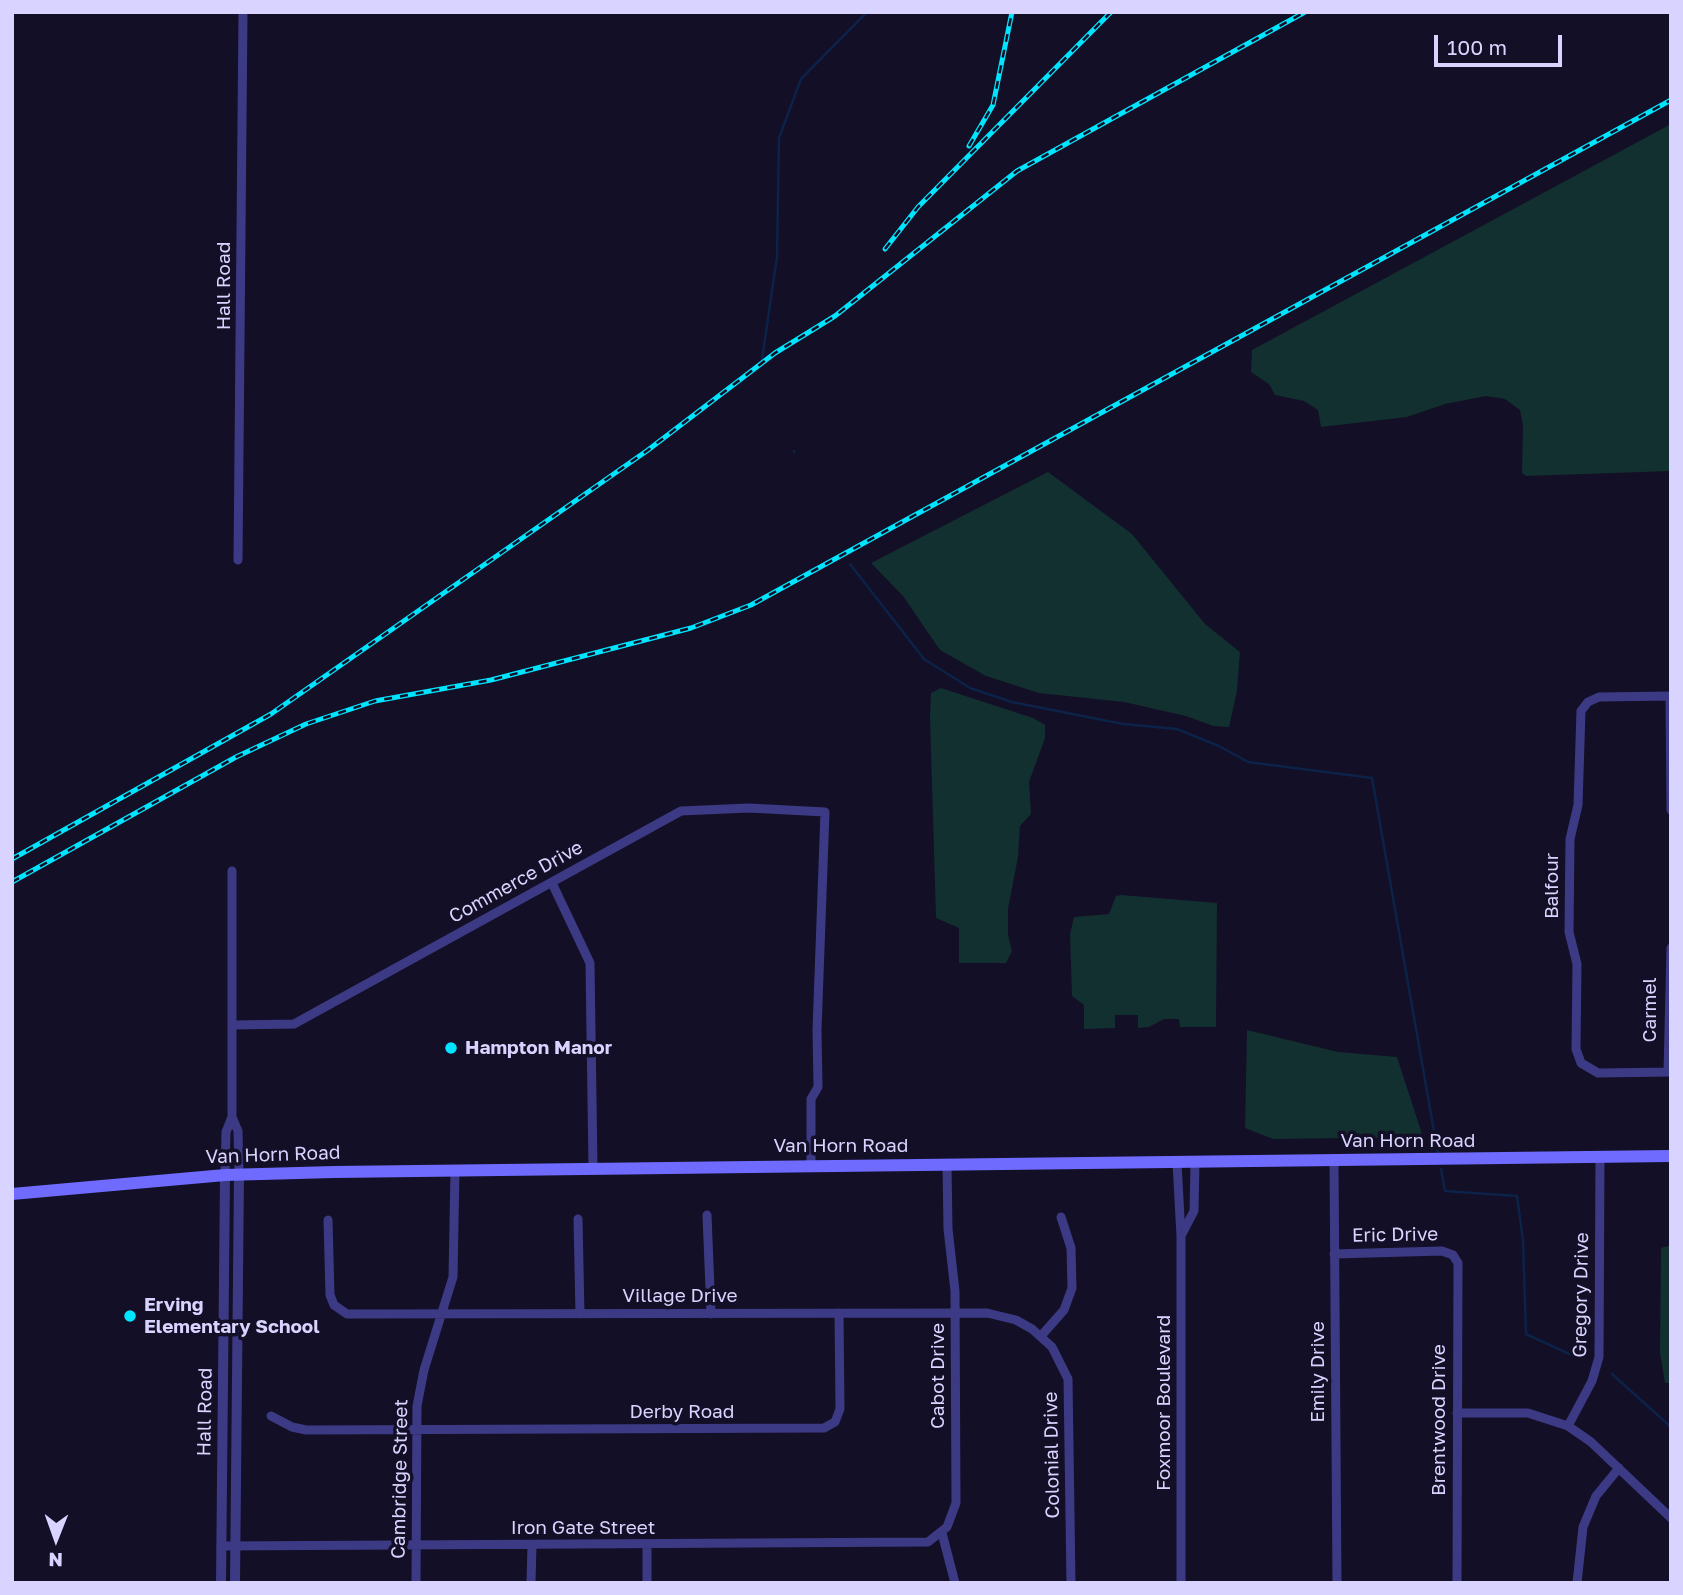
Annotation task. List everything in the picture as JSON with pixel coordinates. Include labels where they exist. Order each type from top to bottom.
[{"type":"main road","name":"Van Horn Road","points":[[12,1194],[239,1174],[1671,1156]]},
{"type":"street","name":"Hall Road","points":[[238,560],[243,12]]},
{"type":"street","name":"Balfour","points":[[1669,1072],[1598,1073],[1581,1063],[1576,1049],[1577,964],[1569,932],[1570,839],[1578,805],[1581,711],[1588,702],[1599,697],[1670,697]]},
{"type":"street","points":[[1670,697],[1671,810]]},
{"type":"street","name":"Commerce Drive","points":[[234,1024],[294,1024],[681,811],[749,808],[825,812],[817,1030],[818,1087],[811,1099],[811,1166]]},
{"type":"street","name":"Hall Road","points":[[221,1583],[226,1132],[232,1117],[234,1024],[232,871]]},
{"type":"street","points":[[552,883],[590,963],[593,1168]]},
{"type":"street","name":"Carmel","points":[[1669,1072],[1671,948]]},
{"type":"street","name":"Hall Road","points":[[232,1117],[238,1131],[239,1174],[236,1583]]},
{"type":"street","name":"Gregory Drive","points":[[1568,1426],[1592,1381],[1599,1357],[1600,1158]]},
{"type":"street","name":"Emily Drive","points":[[1334,1161],[1337,1583]]},
{"type":"street","name":"Foxmoor Boulevard","points":[[1181,1236],[1194,1211],[1195,1162]]},
{"type":"street","name":"Foxmoor Boulevard","points":[[1177,1163],[1181,1236],[1181,1583]]},
{"type":"street","name":"Cabot Drive","points":[[942,1533],[951,1520],[956,1503],[955,1313],[947,1165]]},
{"type":"street","name":"Cambridge Street","points":[[416,1583],[420,1385],[455,1267],[455,1170]]},
{"type":"street","points":[[707,1215],[711,1314]]},
{"type":"street","points":[[1041,1336],[1064,1310],[1072,1288],[1071,1248],[1062,1217]]},
{"type":"street","points":[[578,1219],[580,1314]]},
{"type":"street","name":"Village Drive","points":[[328,1220],[330,1287],[334,1305],[347,1314],[955,1313],[1005,1316],[1041,1336]]},
{"type":"street","name":"Eric Drive","points":[[1334,1254],[1442,1251],[1455,1258]]},
{"type":"street","name":"Brentwood Drive","points":[[1455,1258],[1459,1268],[1457,1583]]},
{"type":"street","name":"Derby Road","points":[[271,1416],[292,1427],[306,1430],[824,1428],[835,1422],[840,1409],[839,1313]]},
{"type":"street","name":"Colonial Drive","points":[[1041,1336],[1061,1362],[1070,1394],[1072,1583]]},
{"type":"street","points":[[1457,1413],[1528,1413],[1568,1426],[1619,1468],[1670,1518]]},
{"type":"street","points":[[1577,1583],[1583,1527],[1596,1496],[1619,1468]]},
{"type":"street","points":[[222,1474],[236,1474]]},
{"type":"street","points":[[942,1533],[955,1583]]},
{"type":"street","name":"Iron Gate Street","points":[[221,1546],[917,1544],[928,1542],[942,1533]]},
{"type":"street","points":[[531,1583],[532,1545]]},
{"type":"street","points":[[647,1545],[647,1583]]},
{"type":"street","name":"Foxmoor Boulevard","points":[[1183,1570],[1186,1583]]},
{"type":"green space","points":[[1671,124],[1671,471],[1526,476],[1522,473],[1523,425],[1520,410],[1505,399],[1486,396],[1445,404],[1407,417],[1321,427],[1318,410],[1304,401],[1275,395],[1269,384],[1251,372],[1252,350]]},
{"type":"green space","points":[[1048,472],[1132,534],[1205,624],[1240,652],[1237,691],[1229,727],[1213,726],[1186,716],[1124,702],[1039,693],[986,676],[940,650],[903,596],[871,563]]},
{"type":"green space","points":[[941,688],[1033,718],[1045,725],[1045,738],[1029,782],[1031,814],[1020,826],[1018,857],[1008,909],[1008,935],[1012,951],[1006,963],[959,963],[959,928],[936,918],[930,717],[931,693]]},
{"type":"green space","points":[[1116,896],[1217,903],[1216,1027],[1180,1027],[1179,1019],[1164,1019],[1149,1027],[1138,1028],[1138,1015],[1115,1015],[1115,1028],[1084,1029],[1084,1005],[1072,996],[1070,934],[1074,917],[1109,914]]},
{"type":"green space","points":[[1247,1030],[1338,1052],[1397,1057],[1423,1137],[1273,1139],[1245,1128]]},
{"type":"green space","points":[[1671,1245],[1671,1383],[1665,1383],[1660,1353],[1661,1248]]},
{"type":"waterway","points":[[762,359],[777,257],[779,138],[801,79],[867,12]]},
{"type":"waterway","points":[[850,564],[924,659],[970,688],[1012,702],[1123,724],[1177,729],[1219,746],[1248,762],[1372,778],[1438,1154]]},
{"type":"waterway","points":[[1441,1169],[1445,1191],[1517,1196],[1523,1241],[1526,1334],[1578,1358]]},
{"type":"waterway","points":[[1612,1374],[1671,1427]]},
{"type":"railway","points":[[969,146],[993,105],[1012,12]]},
{"type":"railway","points":[[885,249],[918,207],[1111,12]]},
{"type":"railway","points":[[12,859],[271,714],[648,450],[775,353],[835,316],[1017,171],[1305,12]]},
{"type":"railway","points":[[12,882],[236,757],[306,724],[375,701],[491,680],[691,628],[751,605],[1671,100]]},
{"type":"place","name":"Hampton Manor","points":[[451,1048]]},
{"type":"place","name":"Erving Elementary School","points":[[130,1316]]}]
